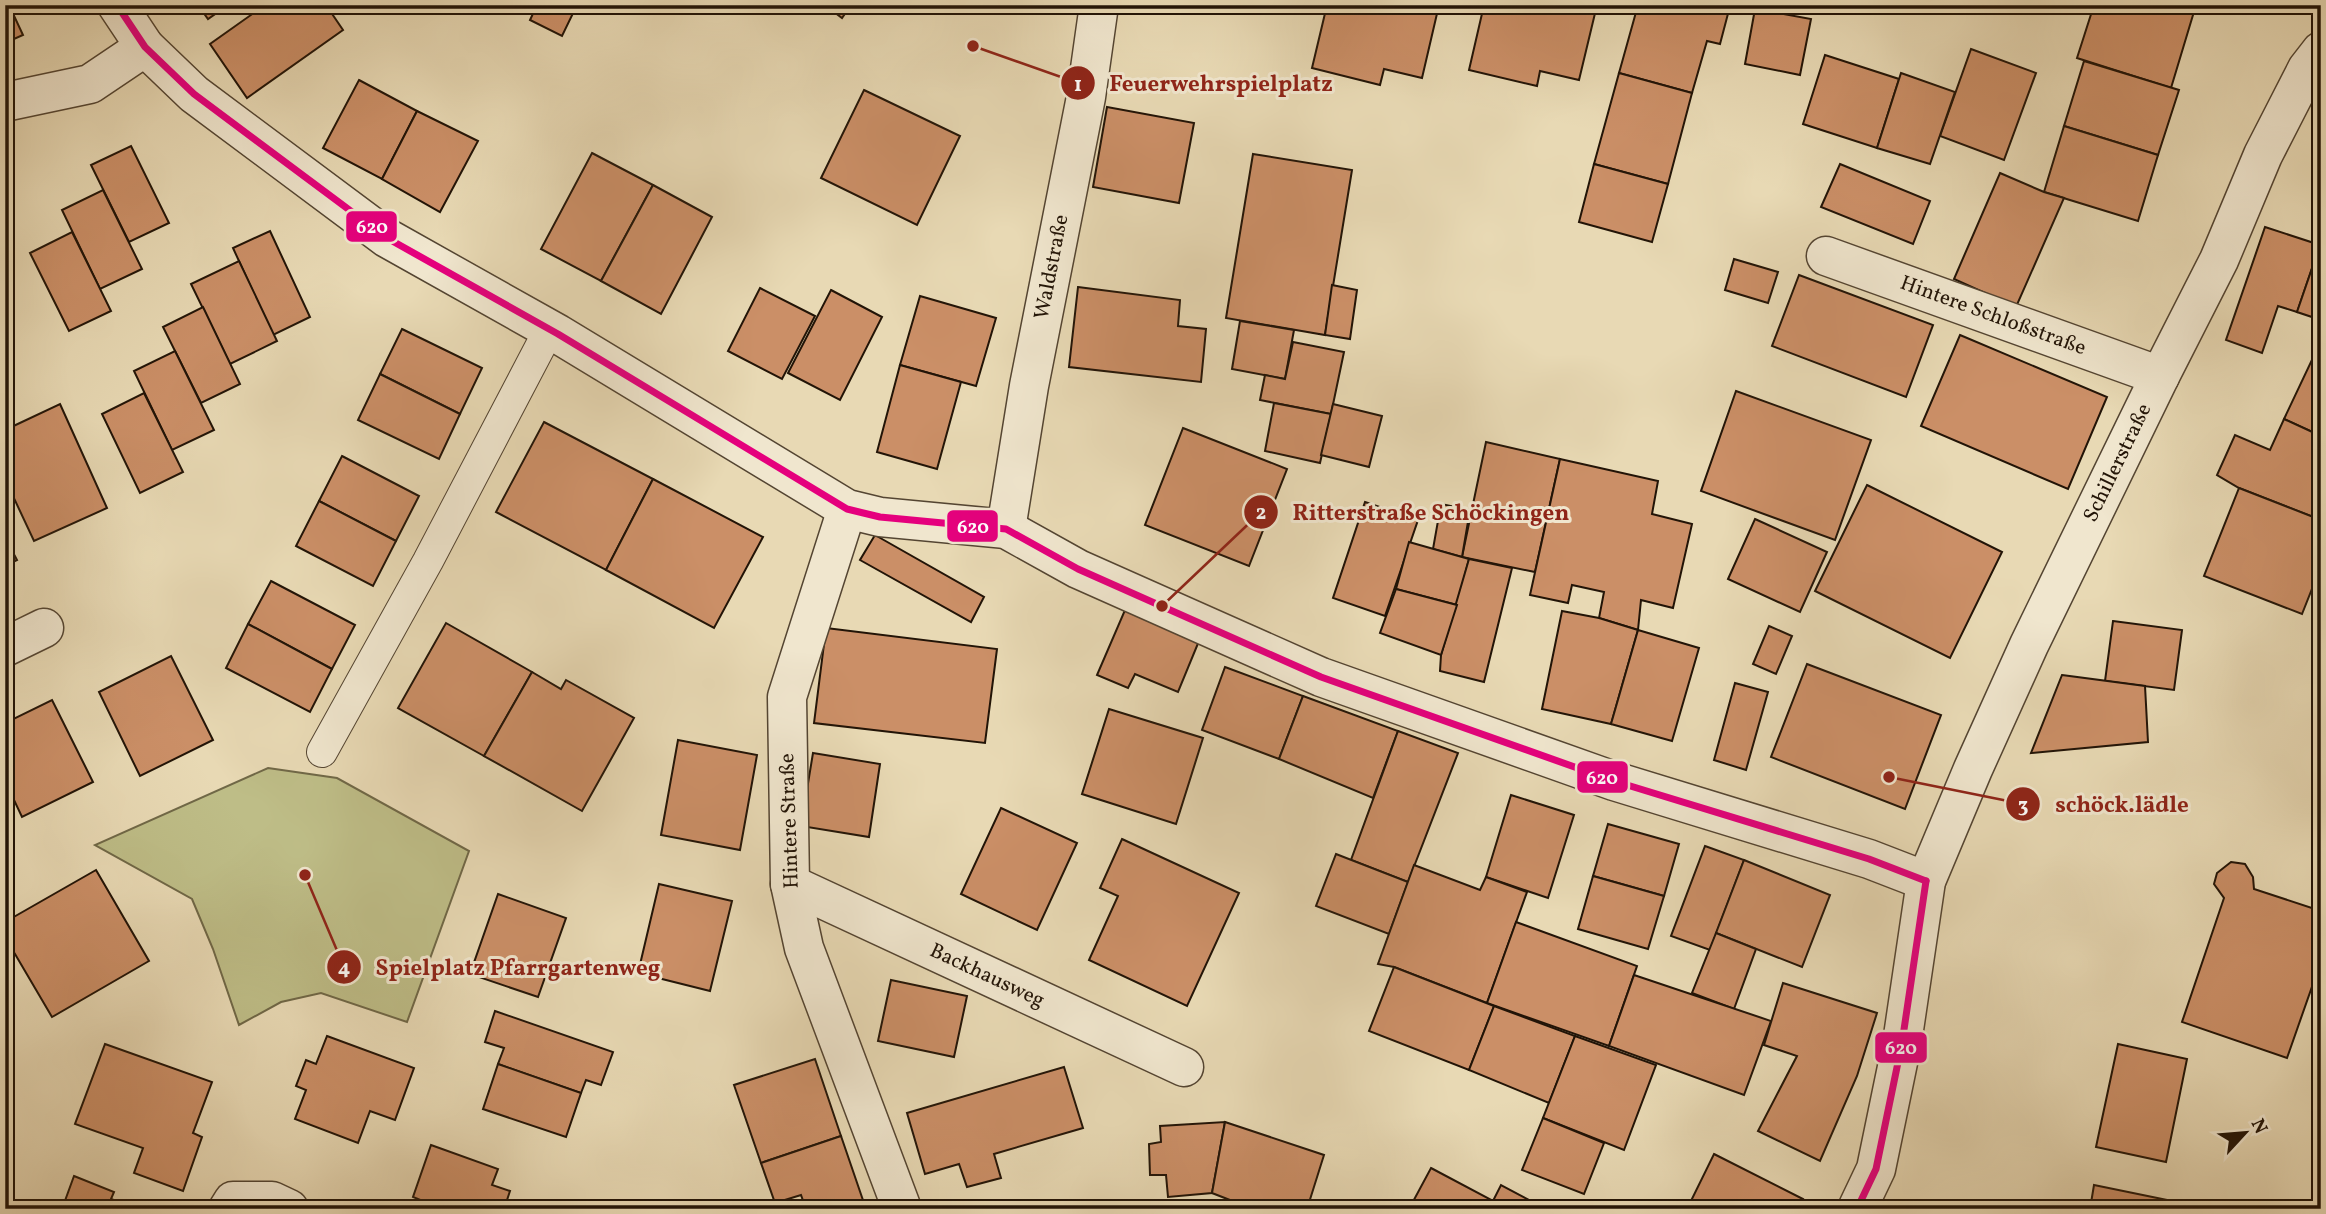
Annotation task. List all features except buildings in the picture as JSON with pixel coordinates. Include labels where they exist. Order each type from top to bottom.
[{"type":"street","points":[[117,5],[145,47],[194,94],[387,238],[712,425],[848,509],[880,517],[1006,529],[1078,569],[1321,677],[1614,781],[1868,859],[1926,881]]},
{"type":"street","name":"Waldstraße","points":[[1006,529],[1029,386],[1086,97],[1099,5]]},
{"type":"street","points":[[5,102],[90,84],[145,47]]},
{"type":"street","name":"Schillerstraße","points":[[1857,1209],[1876,1169],[1902,1043],[1926,881],[2029,645],[2219,260],[2263,155],[2307,69],[2321,51]]},
{"type":"street","name":"Hintere Schloßstraße","points":[[1826,256],[2160,376]]},
{"type":"street","name":"Hintere Straße","points":[[848,509],[787,697],[790,884],[804,948],[902,1209]]},
{"type":"street","points":[[5,647],[44,628]]},
{"type":"street","name":"Backhausweg","points":[[790,884],[1184,1067]]},
{"type":"street","points":[[228,1209],[233,1201],[272,1201],[289,1209]]},
{"type":"lane","points":[[322,752],[428,561],[549,330]]},
{"type":"shaded area","points":[[268,768],[337,778],[469,851],[407,1022],[321,993],[281,1002],[239,1025],[213,949],[192,899],[95,845]]},
{"type":"transit line","name":"620","points":[[117,5],[145,47],[194,94],[387,238],[558,334],[847,509],[880,517],[1006,529],[1078,569],[1321,677],[1614,781],[1869,859],[1926,881]]},
{"type":"transit line","name":"620","points":[[1857,1209],[1876,1169],[1902,1043],[1926,881]]},
{"type":"place","name":"Feuerwehrspielplatz","points":[[973,46]]},
{"type":"place","name":"Ritterstraße Schöckingen","points":[[1162,606]]},
{"type":"place","name":"schöck.lädle","points":[[1889,777]]},
{"type":"place","name":"Spielplatz Pfarrgartenweg","points":[[305,875]]}]
